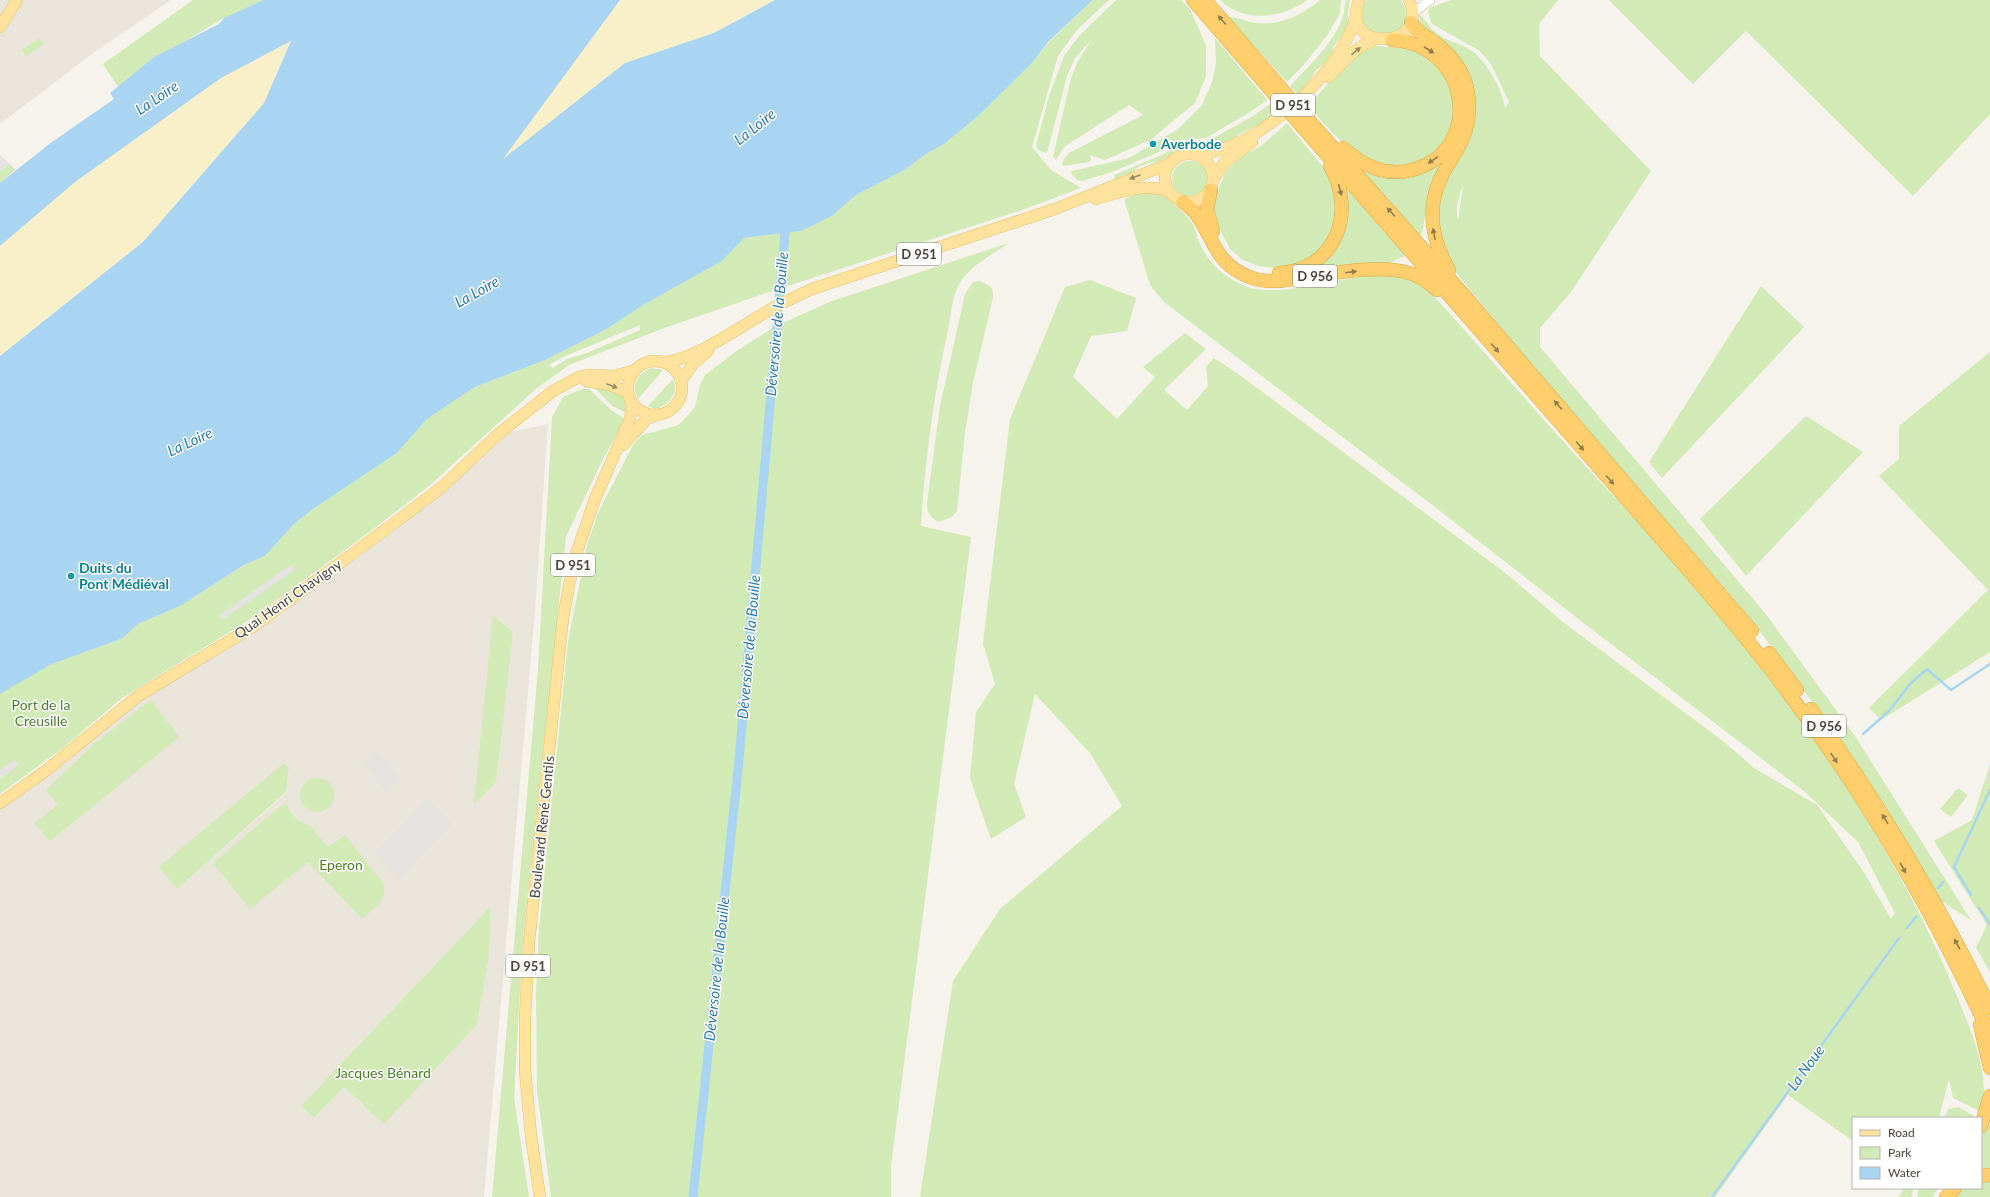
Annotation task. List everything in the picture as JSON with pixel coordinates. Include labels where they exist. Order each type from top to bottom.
[{"type":"highway","name":"D 956","points":[[1192,0],[1272,84]]},
{"type":"highway","name":"D 956","points":[[1205,0],[1302,119],[1463,294],[1738,614],[1791,680],[1874,800],[1938,910],[1990,1008]]},
{"type":"highway","name":"D 956","points":[[1412,18],[1419,32],[1445,50],[1458,65],[1466,87],[1469,111],[1466,127],[1460,145],[1439,181],[1433,210],[1432,224],[1440,253],[1463,294]]},
{"type":"highway","name":"D 956","points":[[1302,119],[1355,159],[1380,171],[1391,172],[1413,170],[1433,162],[1442,154],[1455,132],[1459,119],[1459,94],[1455,82],[1442,61],[1432,51],[1406,40],[1392,40]]},
{"type":"highway","name":"D 956","points":[[1212,184],[1208,202],[1209,219],[1219,241],[1233,258],[1251,269],[1262,272],[1286,272],[1306,266],[1322,256],[1334,241],[1338,232],[1343,209],[1337,180],[1302,119]]},
{"type":"highway","name":"D 956","points":[[1316,143],[1711,596],[1788,691],[1846,776],[1890,845],[1942,938],[1990,1035]]},
{"type":"highway","name":"D 956","points":[[1183,202],[1199,217],[1211,243],[1221,257],[1236,270],[1248,276],[1273,282],[1363,271],[1407,272],[1428,283],[1469,319]]},
{"type":"highway","name":"D 956","points":[[1976,1005],[1990,1068]]},
{"type":"highway","points":[[1982,1123],[1990,1096]]},
{"type":"highway","points":[[1946,1197],[1954,1189]]},
{"type":"main road","points":[[0,27],[17,0]]},
{"type":"main road","name":"D 951","points":[[663,362],[682,360],[774,307],[812,289],[1054,209],[1171,163],[1182,155],[1217,152],[1249,136],[1279,118],[1304,97],[1325,72],[1343,48],[1352,32],[1359,0]]},
{"type":"main road","points":[[1356,16],[1363,31],[1376,39],[1392,40],[1406,30],[1412,18],[1409,0]]},
{"type":"main road","name":"D 951","points":[[1054,209],[1136,188],[1151,187],[1169,192],[1175,198],[1183,202],[1199,201],[1212,184],[1224,163],[1230,157],[1281,122],[1305,102],[1357,49],[1376,39]]},
{"type":"main road","points":[[1196,155],[1209,164],[1212,184]]},
{"type":"main road","points":[[1169,192],[1165,177],[1171,163]]},
{"type":"main road","name":"D 951","points":[[681,381],[693,364],[739,328]]},
{"type":"main road","points":[[648,362],[663,362],[670,366],[678,375],[681,381],[681,394],[675,406],[669,411],[656,415],[640,411],[629,396],[600,382],[585,380],[567,383],[579,377],[589,375],[615,376],[635,370],[648,362]]},
{"type":"main road","points":[[629,396],[629,381],[635,370]]},
{"type":"main road","name":"Quai Henri Chavigny","points":[[0,803],[44,772],[138,696],[273,613],[429,497],[524,413],[553,391],[567,383]]},
{"type":"main road","name":"Boulevard René Gentils","points":[[540,1197],[531,1136],[525,1070],[525,1020],[529,942],[563,618],[574,560],[595,499],[630,418],[632,407],[629,396]]},
{"type":"main road","name":"Boulevard René Gentils","points":[[610,464],[630,436],[648,418],[656,415]]},
{"type":"street","points":[[1412,18],[1430,0]]},
{"type":"shaded area","points":[[0,0],[171,0],[93,53],[0,124]]},
{"type":"shaded area","points":[[0,155],[10,164],[0,171]]},
{"type":"shaded area","points":[[548,424],[535,611],[484,1197],[0,1197],[0,803],[124,706],[254,626],[385,530],[497,435]],"holes":[[[284,763],[289,768],[286,793],[177,889]],[[287,804],[292,813],[299,820],[311,826],[328,847],[345,835],[362,919],[308,862]],[[491,906],[489,956],[477,1024],[364,1106],[344,1087],[314,1118],[301,1106]]]},
{"type":"shaded area","points":[[291,565],[295,570],[222,620],[219,615]]},
{"type":"shaded area","points":[[379,751],[400,779],[384,791],[363,762]]},
{"type":"shaded area","points":[[15,760],[19,765],[0,779],[0,770]]},
{"type":"shaded area","points":[[427,798],[453,823],[400,879],[374,854]]},
{"type":"green space","points":[[193,0],[263,0],[224,18],[165,53],[154,57],[118,87],[103,64]]},
{"type":"green space","name":"Port de la Creusille","points":[[1093,0],[1109,0],[1077,30],[1058,56],[1032,147],[1051,170],[1081,188],[1019,211],[766,293],[667,327],[569,365],[537,388],[429,486],[376,527],[254,617],[122,698],[64,747],[0,794],[0,687],[35,673],[50,665],[123,638],[138,624],[180,606],[244,565],[265,556],[293,525],[313,509],[397,453],[427,419],[475,387],[545,360],[605,330],[645,304],[722,261],[744,238],[801,231],[832,216],[856,195],[906,169],[926,154],[944,144],[976,118],[1032,63],[1049,42]],"holes":[[[640,325],[640,330],[587,353],[567,359],[553,368],[549,365],[563,357]]]},
{"type":"green space","points":[[1116,0],[1181,0],[1190,9],[1206,46],[1206,76],[1195,103],[1150,140],[1105,160],[1090,155],[1091,160],[1089,162],[1063,166],[1064,159],[1069,153],[1143,115],[1129,105],[1064,147],[1056,160],[1053,157],[1071,78],[1077,63],[1091,40],[1075,58],[1067,76],[1047,153],[1040,151],[1036,146],[1049,96],[1064,56],[1079,36]]},
{"type":"green space","points":[[1220,0],[1307,0],[1286,11],[1263,16],[1240,12],[1229,7]]},
{"type":"green space","points":[[1320,0],[1341,0],[1340,13],[1328,34],[1303,66],[1287,82],[1228,17],[1256,23],[1274,23],[1298,15]]},
{"type":"green space","points":[[1346,0],[1350,0],[1348,13],[1349,26],[1334,46],[1330,59],[1316,70],[1305,90],[1299,96],[1290,86],[1321,53],[1334,35],[1343,16]]},
{"type":"green space","points":[[1366,0],[1401,0],[1406,14],[1404,25],[1395,31],[1384,33],[1373,32],[1364,25],[1361,15]]},
{"type":"green space","points":[[1451,0],[1558,0],[1539,24],[1540,56],[1651,171],[1571,292],[1540,328],[1540,347],[1765,613],[1855,736],[1971,920],[1941,901],[1876,795],[1829,725],[1776,652],[1736,601],[1575,416],[1460,278],[1444,253],[1437,230],[1442,183],[1467,138],[1435,36],[1420,22],[1419,15],[1437,33],[1475,53],[1487,67],[1497,84],[1504,101],[1505,108],[1509,102],[1491,64],[1480,51],[1432,24],[1428,13],[1429,8]],"holes":[[[1463,186],[1458,221],[1458,203]]]},
{"type":"green space","points":[[1609,0],[1990,0],[1990,114],[1913,196],[1746,31],[1693,84]]},
{"type":"green space","points":[[39,38],[44,44],[26,56],[22,50]]},
{"type":"green space","points":[[1215,38],[1267,100],[1206,138],[1178,140],[1159,152],[1112,172],[1082,181],[1077,180],[1071,173],[1072,171],[1129,158],[1178,129],[1202,105],[1212,82],[1216,63]]},
{"type":"green space","points":[[1375,46],[1419,49],[1440,68],[1449,79],[1454,100],[1453,119],[1447,135],[1436,149],[1422,159],[1406,165],[1387,165],[1366,160],[1352,151],[1308,106],[1345,65],[1348,66],[1356,56]]},
{"type":"green space","points":[[1270,104],[1278,113],[1272,118],[1239,134],[1227,143],[1205,149],[1179,149],[1165,159],[1142,165],[1132,174],[1122,175],[1116,181],[1114,175],[1164,154],[1173,147],[1184,143],[1210,140],[1253,116]]},
{"type":"green space","points":[[1287,123],[1333,179],[1337,194],[1334,232],[1314,257],[1281,269],[1259,266],[1243,260],[1230,249],[1220,230],[1213,206],[1225,172],[1240,157],[1261,146]]},
{"type":"green space","points":[[1194,161],[1203,166],[1207,172],[1207,186],[1203,192],[1194,197],[1186,197],[1177,192],[1173,186],[1172,175],[1177,166],[1183,162]]},
{"type":"green space","points":[[1442,162],[1427,206],[1422,233],[1419,236],[1360,170],[1361,168],[1384,175],[1403,177],[1421,174]]},
{"type":"green space","points":[[10,164],[15,170],[0,183],[0,171]]},
{"type":"green space","points":[[1345,184],[1405,253],[1404,256],[1388,264],[1296,274],[1331,252]]},
{"type":"green space","points":[[1159,192],[1177,207],[1190,219],[1201,246],[1214,265],[1231,279],[1249,288],[1263,290],[1296,289],[1375,276],[1409,280],[1432,294],[1569,448],[1667,554],[1761,668],[1836,771],[1902,880],[1930,936],[1956,994],[1977,1050],[1981,1065],[1984,1095],[1982,1109],[1978,1110],[1953,1098],[1949,1079],[1939,1117],[1852,1117],[1852,1140],[1788,1095],[1715,1197],[920,1197],[953,981],[1000,909],[1122,806],[1090,753],[1035,694],[1014,784],[1026,817],[991,839],[970,778],[976,712],[995,684],[983,643],[1010,419],[1065,287],[1090,280],[1136,298],[1127,331],[1091,336],[1073,377],[1117,419],[1155,377],[1143,367],[1185,333],[1206,349],[1164,390],[1187,410],[1208,386],[1206,367],[1214,358],[1241,376],[1508,575],[1563,622],[1723,741],[1754,768],[1817,805],[1865,874],[1891,919],[1895,913],[1858,842],[1804,791],[1581,621],[1435,507],[1164,302],[1150,285],[1124,199],[1139,193]]},
{"type":"green space","points":[[1009,243],[974,267],[962,279],[958,286],[953,302],[934,403],[921,526],[971,537],[891,1166],[891,1197],[551,1197],[537,1091],[536,993],[539,928],[568,642],[587,546],[598,513],[633,445],[642,435],[679,425],[695,407],[700,385],[705,375],[738,350],[776,326],[832,301]]},
{"type":"green space","points":[[979,281],[991,288],[993,297],[973,383],[965,432],[957,511],[952,517],[938,522],[930,514],[927,503],[940,406],[965,294],[973,282]]},
{"type":"green space","points":[[1761,286],[1804,327],[1662,478],[1649,462]]},
{"type":"green space","points":[[1990,352],[1990,652],[1881,720],[1869,708],[1988,590],[1879,476],[1899,459],[1899,426]]},
{"type":"green space","points":[[651,368],[663,370],[638,399],[635,389],[637,380],[642,373]]},
{"type":"green space","points":[[673,379],[675,389],[672,398],[665,405],[655,409],[648,406]]},
{"type":"green space","points":[[592,385],[608,388],[622,395],[626,402],[627,413],[612,406]]},
{"type":"green space","points":[[582,389],[589,389],[611,410],[625,419],[601,463],[566,537],[523,938],[514,1098],[529,1197],[492,1197],[538,669],[552,417],[563,397]]},
{"type":"green space","points":[[1806,416],[1863,452],[1746,576],[1700,519]]},
{"type":"green space","points":[[493,616],[513,632],[496,782],[474,804]]},
{"type":"green space","points":[[151,700],[179,737],[50,841],[34,823],[58,805],[46,790],[95,743]]},
{"type":"green space","points":[[284,763],[289,768],[286,792],[177,889],[159,867]]},
{"type":"green space","points":[[1990,764],[1990,972],[1976,948],[1987,925],[1934,841],[1972,820]]},
{"type":"green space","points":[[314,778],[320,778],[324,779],[331,785],[334,795],[333,802],[327,809],[320,812],[314,812],[310,811],[303,805],[300,798],[300,792],[301,788],[307,781]]},
{"type":"green space","points":[[1958,788],[1968,795],[1951,817],[1940,809]]},
{"type":"green space","name":"Eperon","points":[[283,804],[287,804],[292,814],[299,820],[311,826],[328,847],[345,835],[383,883],[384,894],[382,899],[362,919],[308,862],[250,909],[213,863]]},
{"type":"green space","name":"Jacques Bénard","points":[[491,906],[489,956],[477,1024],[384,1124],[344,1087],[314,1118],[301,1106]]},
{"type":"green space","points":[[1958,1107],[1974,1117],[1944,1117],[1948,1109]]},
{"type":"green space","points":[[1990,1111],[1990,1172],[1982,1173],[1982,1130]]},
{"type":"green space","points":[[1990,1180],[1990,1197],[1953,1197],[1965,1189],[1982,1189],[1982,1181]]},
{"type":"green space","points":[[1903,1189],[1914,1189],[1911,1197],[1899,1197]]},
{"type":"green space","points":[[1919,1189],[1937,1189],[1933,1197],[1917,1197]]},
{"type":"sand","points":[[620,0],[775,0],[714,33],[673,47],[502,160]]},
{"type":"sand","points":[[291,40],[264,103],[143,242],[0,356],[0,246],[75,182],[221,78]]},
{"type":"water","name":"La Loire","points":[[263,0],[620,0],[503,159],[625,63],[714,33],[775,0],[1093,0],[1049,41],[1032,63],[976,118],[944,144],[926,154],[906,169],[856,195],[832,216],[801,231],[744,238],[722,261],[645,304],[605,330],[545,360],[475,387],[427,419],[397,453],[313,509],[293,525],[265,556],[244,565],[180,606],[138,624],[123,638],[50,665],[0,694],[0,356],[143,242],[264,103],[291,41],[221,78],[75,182],[0,246],[0,183],[52,142],[114,99],[110,93],[154,57],[219,24],[224,18]]},
{"type":"waterway","name":"Déversoire de la Bouille","points":[[693,1197],[739,760],[786,222]]},
{"type":"waterway","points":[[1863,734],[1889,711],[1910,684],[1927,669],[1951,690],[1990,664]]},
{"type":"waterway","name":"La Noue","points":[[1971,895],[1954,867],[1990,790]]},
{"type":"waterway","name":"La Noue","points":[[1938,888],[1943,882]]},
{"type":"waterway","name":"La Noue","points":[[1979,908],[1990,924]]},
{"type":"waterway","name":"La Noue","points":[[1907,928],[1916,917]]},
{"type":"waterway","name":"La Noue","points":[[1712,1197],[1899,938]]},
{"type":"place","name":"Averbode","points":[[1153,144]]},
{"type":"place","name":"Duits du Pont Médiéval","points":[[71,576]]}]
